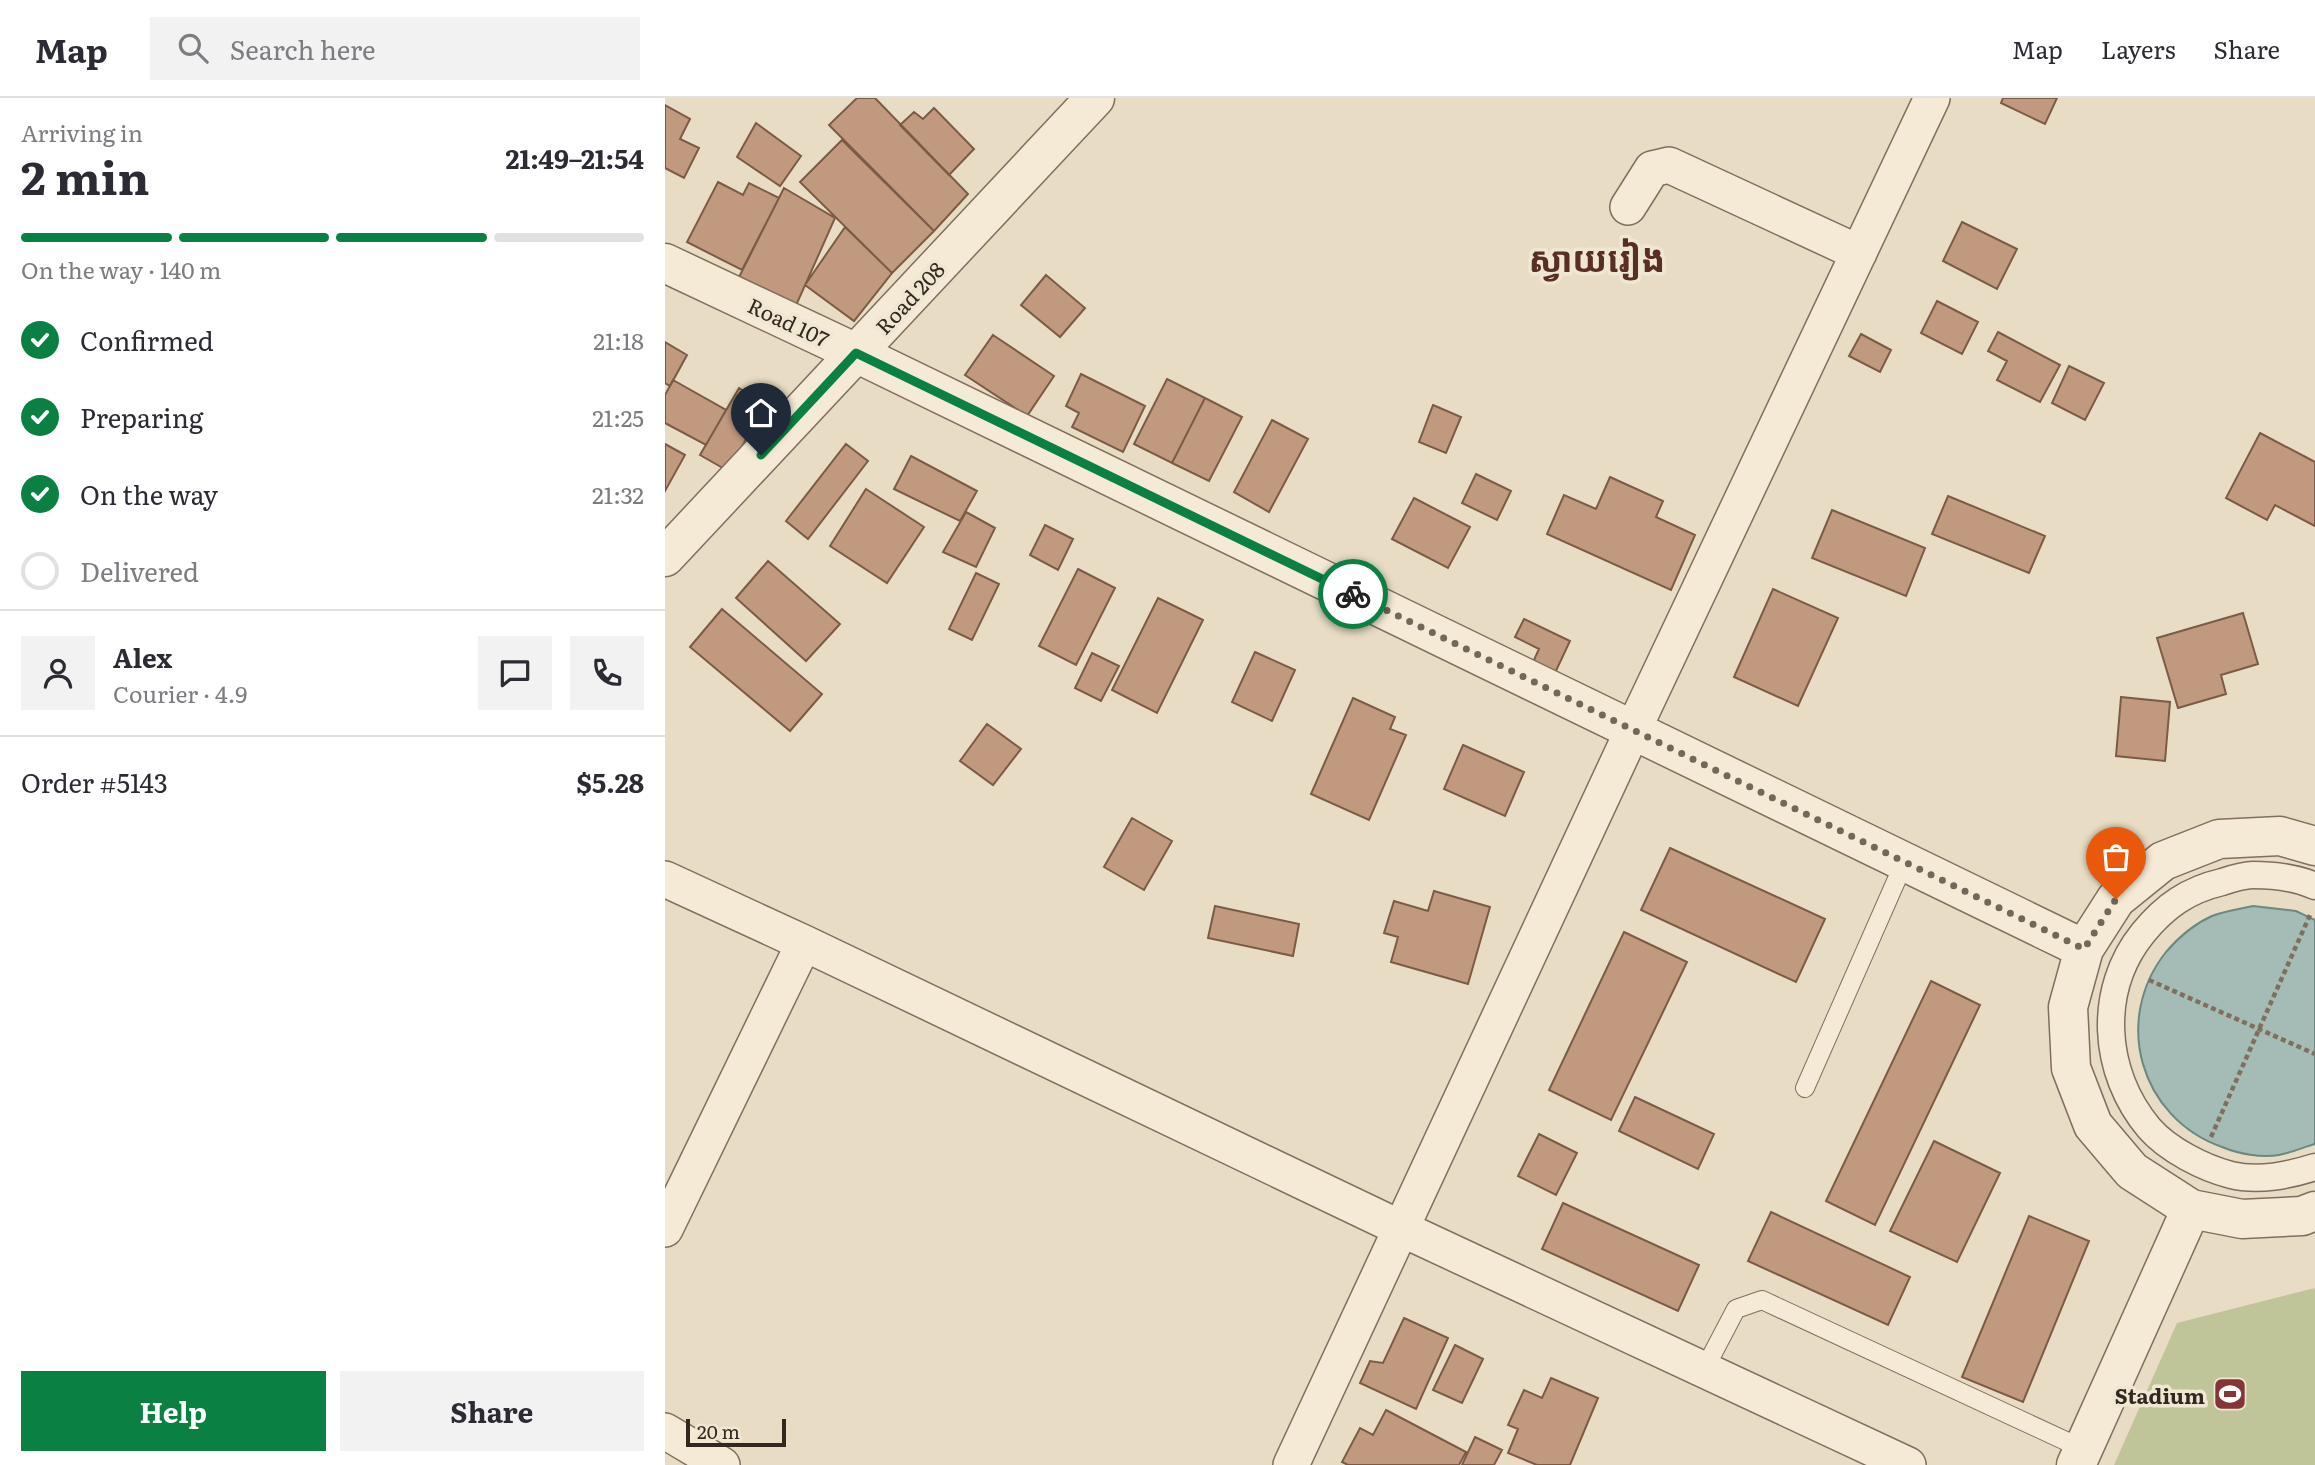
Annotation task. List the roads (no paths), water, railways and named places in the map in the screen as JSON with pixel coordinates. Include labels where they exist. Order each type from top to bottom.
[{"type":"street","name":"Road 208","points":[[665,557],[1094,98]]},
{"type":"street","points":[[1291,1465],[1633,730],[1932,98]]},
{"type":"street","points":[[1628,207],[1652,169],[1669,164],[1859,253]]},
{"type":"street","name":"Road 107","points":[[665,263],[856,353],[2084,949]]},
{"type":"street","points":[[2315,846],[2280,836],[2219,839],[2163,861],[2116,899],[2084,949],[2068,1007],[2071,1068],[2094,1125],[2132,1171],[2191,1209],[2242,1219],[2302,1216],[2315,1211]]},
{"type":"street","points":[[2314,897],[2302,880],[2251,875],[2201,887],[2160,912],[2129,950],[2112,995],[2110,1042],[2123,1089],[2150,1129],[2188,1159],[2233,1175],[2282,1177],[2315,1167]]},
{"type":"street","points":[[665,879],[1400,1228],[1908,1465]]},
{"type":"street","points":[[665,1229],[804,943]]},
{"type":"street","points":[[2079,1457],[2191,1209]]},
{"type":"street","points":[[665,1431],[722,1465]]},
{"type":"lane","points":[[1805,1088],[1904,863]]},
{"type":"lane","points":[[1704,1370],[1736,1309],[1762,1300],[2079,1457]]},
{"type":"water","points":[[2253,906],[2296,911],[2315,920],[2315,1144],[2272,1156],[2250,1155],[2222,1147],[2194,1133],[2171,1114],[2154,1090],[2143,1064],[2138,1036],[2140,1007],[2150,979],[2166,952],[2205,919]]},
{"type":"place","name":"Stadium","points":[[2230,1394]]},
{"type":"district","name":"ស្វាយរៀង","points":[[1597,257]]}]
